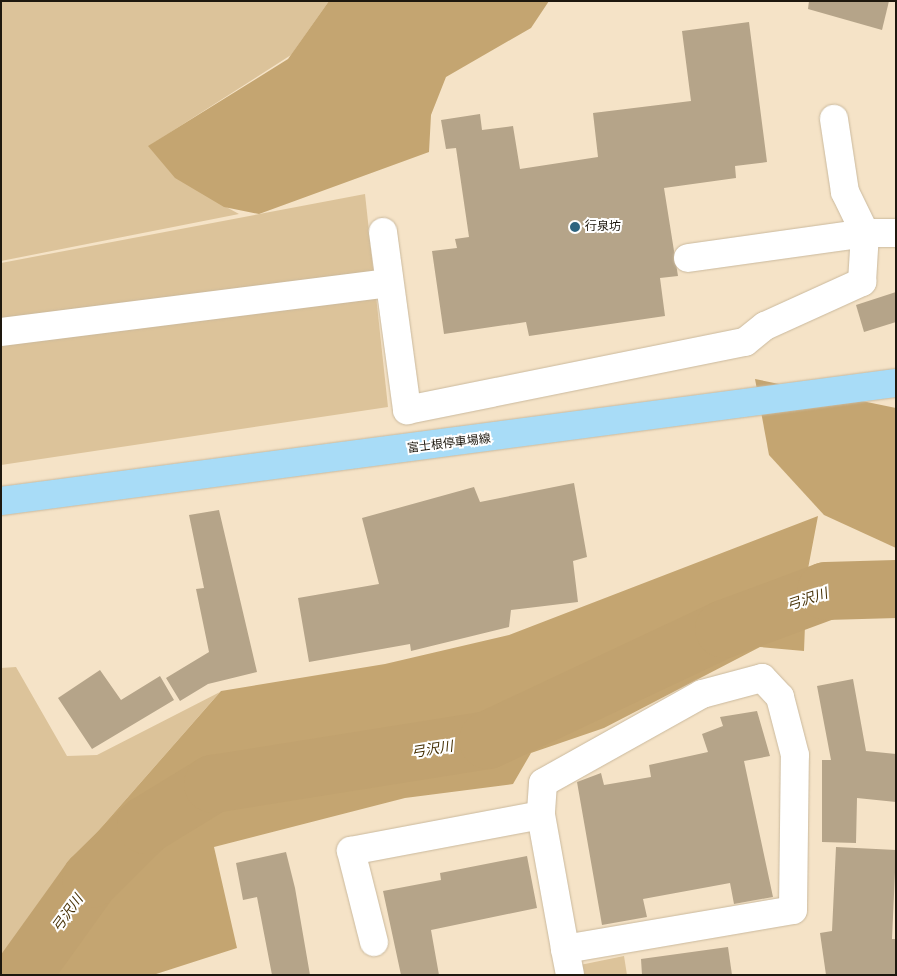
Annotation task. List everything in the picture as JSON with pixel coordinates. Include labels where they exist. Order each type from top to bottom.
[{"type":"main road","name":"富士根停車場線","points":[[1,501],[896,383]]},
{"type":"street","points":[[383,232],[407,410],[745,342],[765,326],[862,282],[865,233],[845,192],[834,119]]},
{"type":"street","points":[[688,258],[865,233],[896,233]]},
{"type":"street","points":[[1,332],[389,283]]},
{"type":"street","points":[[762,678],[780,697],[795,755],[793,910],[568,962],[541,815],[543,783],[651,719],[702,694],[762,678]]},
{"type":"street","points":[[374,942],[351,851],[541,815]]},
{"type":"shaded area","points":[[1,1],[329,1],[291,55],[152,144],[219,203],[239,214],[1,261]]},
{"type":"shaded area","points":[[329,1],[549,1],[531,28],[446,77],[431,115],[429,152],[259,214],[224,207],[175,178],[148,146],[288,59]]},
{"type":"shaded area","points":[[365,194],[388,407],[1,465],[1,263]]},
{"type":"shaded area","points":[[755,379],[896,408],[896,548],[824,515],[769,455]]},
{"type":"shaded area","points":[[818,516],[807,574],[804,651],[760,647],[604,728],[531,753],[513,784],[405,798],[214,847],[237,948],[153,975],[1,975],[1,964],[78,854],[221,691],[385,664],[509,635]]},
{"type":"shaded area","points":[[16,667],[67,756],[97,755],[220,692],[78,854],[1,964],[1,668]]},
{"type":"shaded area","points":[[624,956],[627,975],[582,975],[580,965]]},
{"type":"building","points":[[809,1],[889,1],[882,30],[808,9]]},
{"type":"building","points":[[749,22],[767,162],[735,166],[736,178],[664,188],[678,276],[660,278],[665,316],[529,336],[526,322],[444,334],[432,251],[457,248],[455,239],[469,237],[456,148],[446,149],[441,120],[480,114],[482,130],[513,126],[520,169],[598,157],[593,113],[691,101],[682,31]]},
{"type":"building","points":[[896,292],[896,322],[864,332],[856,305]]},
{"type":"building","points":[[574,483],[587,557],[573,561],[578,602],[511,610],[509,627],[411,651],[410,644],[309,662],[298,598],[379,584],[362,518],[474,487],[480,502]]},
{"type":"building","points":[[219,510],[257,672],[208,684],[180,701],[166,678],[209,652],[196,589],[204,588],[189,515]]},
{"type":"building","points":[[100,670],[121,700],[160,676],[174,700],[92,749],[58,698]]},
{"type":"building","points":[[853,679],[866,751],[896,754],[896,802],[857,798],[856,843],[822,842],[822,760],[831,760],[817,686]]},
{"type":"building","points":[[757,711],[770,756],[744,761],[773,897],[734,904],[730,883],[643,899],[647,917],[602,925],[577,782],[601,773],[604,785],[651,777],[649,765],[708,752],[702,734],[723,726],[720,717]]},
{"type":"building","points":[[836,847],[896,850],[892,939],[896,939],[896,975],[826,975],[820,933],[832,931]]},
{"type":"building","points":[[286,852],[295,888],[310,975],[272,975],[257,897],[243,900],[236,863]]},
{"type":"building","points":[[527,856],[537,908],[431,930],[439,975],[401,975],[383,891],[441,880],[440,873]]},
{"type":"building","points":[[728,947],[732,975],[642,975],[641,959]]},
{"type":"waterway","name":"弓沢川","points":[[22,975],[91,879],[146,825],[213,784],[488,740],[724,629],[826,591],[896,589]]},
{"type":"place","name":"行泉坊","points":[[575,227]]}]
